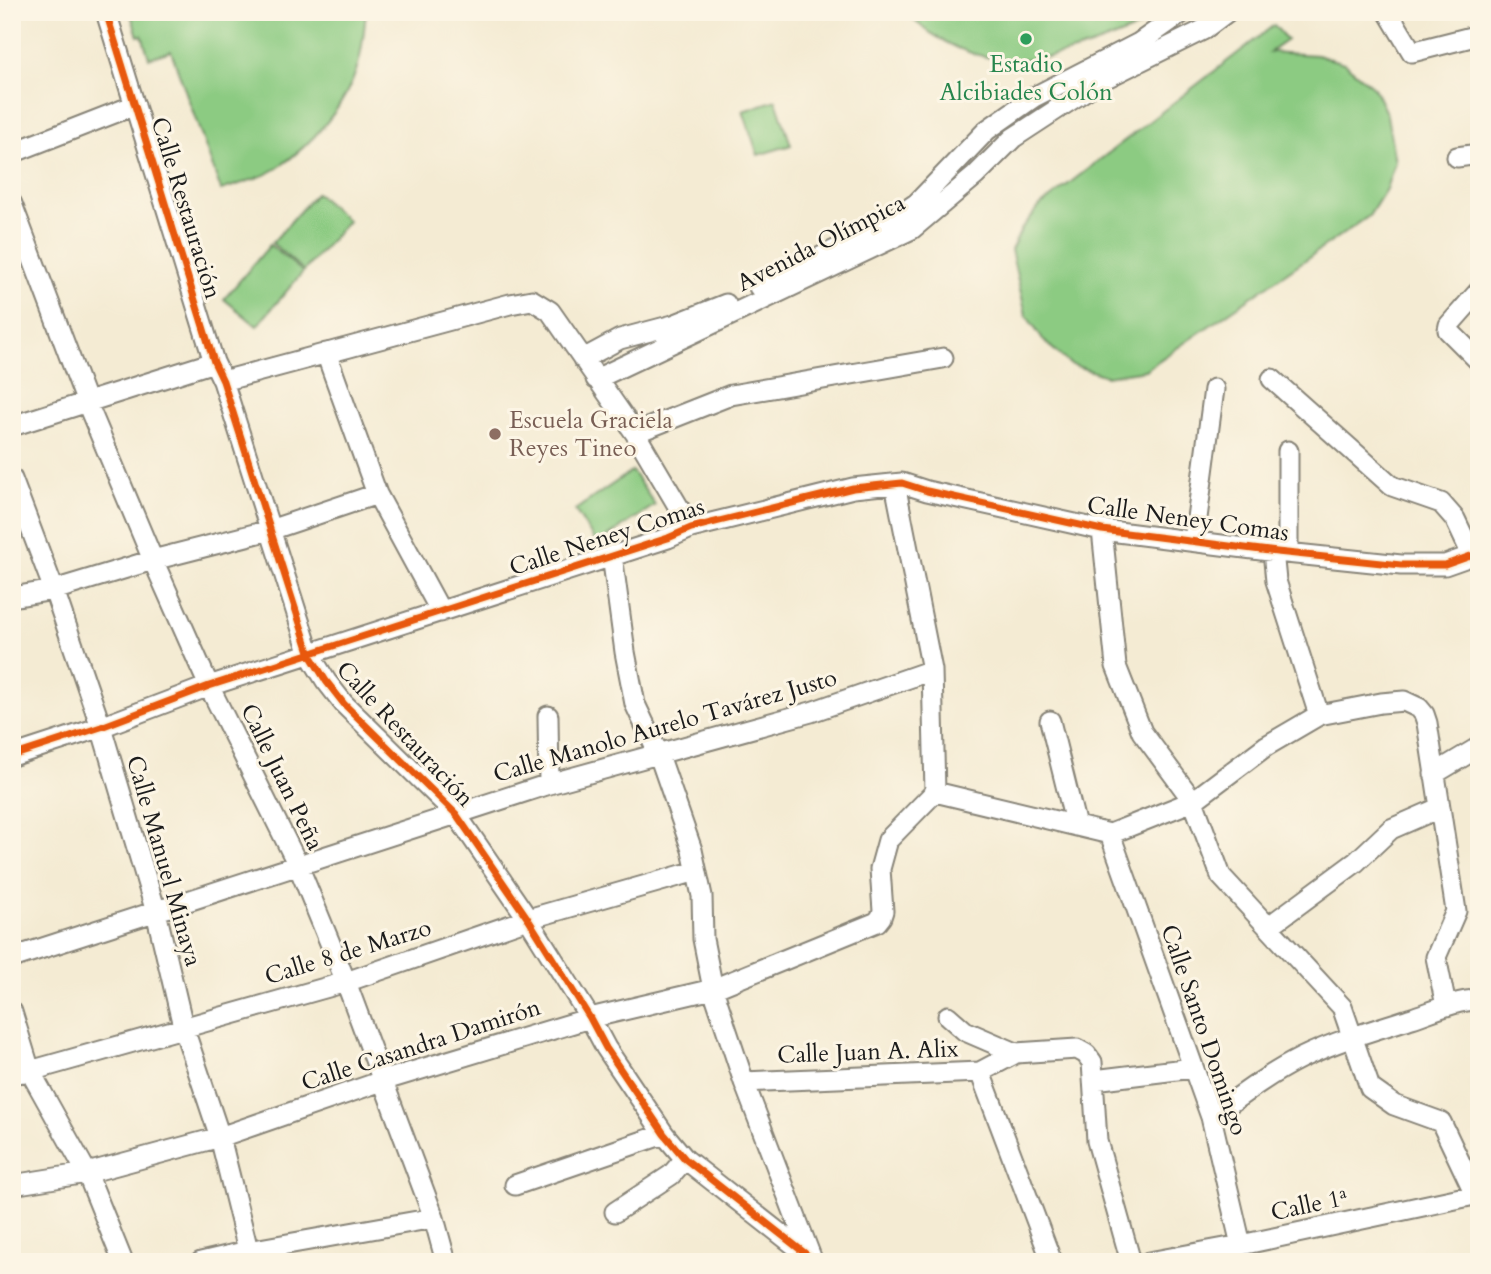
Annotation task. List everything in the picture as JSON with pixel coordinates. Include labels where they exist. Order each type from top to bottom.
[{"type":"street","name":"Calle Restauración","points":[[106,12],[214,362],[223,381],[310,655],[344,704],[456,814],[528,919],[606,1048],[664,1134],[685,1159],[812,1260]]},
{"type":"street","points":[[583,359],[620,339],[714,310],[882,227],[917,202],[987,130],[1034,97],[1139,43],[1183,12]]},
{"type":"street","name":"Avenida Olímpica","points":[[596,379],[912,229],[975,176],[1013,138],[1101,81],[1203,30],[1227,12]]},
{"type":"street","points":[[1388,12],[1412,52],[1479,35]]},
{"type":"street","points":[[12,153],[135,105]]},
{"type":"street","points":[[1457,156],[1479,153]]},
{"type":"street","name":"Calle Juan Peña","points":[[12,204],[87,403],[153,560],[209,687],[298,865],[346,982],[434,1218],[446,1262]]},
{"type":"street","points":[[1479,291],[1449,325],[1448,331],[1479,360]]},
{"type":"street","points":[[223,381],[510,303],[532,300],[550,311],[635,433],[691,528]]},
{"type":"street","points":[[326,353],[377,494],[441,612]]},
{"type":"street","points":[[635,433],[731,395],[943,358]]},
{"type":"street","points":[[12,426],[214,362]]},
{"type":"street","points":[[1272,379],[1392,486],[1441,503],[1455,519],[1476,554]]},
{"type":"street","points":[[1194,541],[1214,389]]},
{"type":"street","points":[[1288,451],[1276,580],[1320,715]]},
{"type":"street","name":"Calle Manuel Minaya","points":[[12,479],[101,727],[156,912],[183,1026],[220,1137],[249,1256]]},
{"type":"street","name":"Calle Neney Comas","points":[[12,755],[101,727],[209,687],[668,538],[691,528],[853,488],[902,483],[1102,530],[1280,552],[1423,565],[1445,565],[1476,554]]},
{"type":"street","points":[[895,484],[932,670],[935,792],[1110,834],[1193,800],[1266,746],[1320,715],[1404,701],[1412,703],[1424,714],[1456,911],[1437,957],[1446,1006]]},
{"type":"street","points":[[12,597],[54,590],[153,560],[270,530],[377,494]]},
{"type":"street","points":[[1102,530],[1116,666],[1142,732],[1193,800],[1221,876],[1342,1007],[1370,1088],[1394,1105],[1441,1122],[1477,1194]]},
{"type":"street","points":[[612,555],[635,704],[659,755],[692,850],[702,896],[703,939],[713,989],[744,1082],[812,1260]]},
{"type":"street","name":"Calle Manolo Aurelo Tavárez Justo","points":[[12,958],[548,784],[811,712],[932,670]]},
{"type":"street","points":[[548,716],[548,784]]},
{"type":"street","points":[[1050,721],[1076,826]]},
{"type":"street","points":[[1434,774],[1479,747]]},
{"type":"street","name":"Calle Casandra Damirón","points":[[12,1185],[87,1173],[220,1137],[382,1081],[590,1018],[713,989],[877,922],[883,911],[880,869],[888,840],[935,792]]},
{"type":"street","points":[[1268,927],[1356,862],[1391,829],[1439,808]]},
{"type":"street","name":"Calle Santo Domingo","points":[[1110,834],[1211,1116],[1241,1245]]},
{"type":"street","name":"Calle 8 de Marzo","points":[[21,1072],[346,982],[528,919],[696,871]]},
{"type":"street","points":[[1211,1116],[1266,1078],[1301,1058],[1352,1037],[1446,1006],[1479,1000]]},
{"type":"street","points":[[12,1012],[21,1072],[87,1173],[123,1262]]},
{"type":"street","points":[[948,1016],[965,1031],[1016,1053]]},
{"type":"street","name":"Calle Juan A. Alix","points":[[744,1082],[980,1072],[1016,1053],[1082,1051],[1092,1062],[1094,1080]]},
{"type":"street","points":[[1131,1262],[1097,1141],[1094,1080],[1194,1068]]},
{"type":"street","points":[[980,1072],[1052,1262]]},
{"type":"street","points":[[515,1185],[664,1134]]},
{"type":"street","points":[[615,1212],[671,1175],[685,1159]]},
{"type":"street","name":"Calle 1ª","points":[[1149,1262],[1477,1194]]},
{"type":"street","points":[[201,1262],[249,1256],[434,1218]]},
{"type":"green space","points":[[130,12],[366,12],[358,65],[345,96],[326,124],[302,149],[276,169],[221,190],[171,51],[149,58],[142,35],[138,36]]},
{"type":"green space","name":"Estadio Alcibiades Colón","points":[[905,12],[1137,12],[1139,27],[1077,50],[1018,60],[989,58],[961,50],[933,35]]},
{"type":"green space","points":[[1274,25],[1287,40],[1270,52],[1317,55],[1344,63],[1374,88],[1387,115],[1395,162],[1386,189],[1369,216],[1145,370],[1106,376],[1070,364],[1043,340],[1026,315],[1011,250],[1022,228],[1040,206]]},
{"type":"green space","points":[[776,100],[791,145],[758,155],[743,111]]},
{"type":"green space","points":[[316,193],[348,221],[304,271],[272,243]]},
{"type":"green space","points":[[270,245],[303,272],[257,326],[224,299]]},
{"type":"green space","points":[[632,471],[655,505],[597,544],[575,510]]},
{"type":"cycle path","points":[[106,12],[214,362],[223,381],[310,655],[344,704],[456,814],[528,919],[606,1048],[664,1134],[685,1159],[813,1262]]},
{"type":"cycle path","points":[[12,756],[101,727],[209,686],[668,538],[691,528],[853,488],[902,483],[1102,530],[1401,565],[1445,565],[1479,553]]},
{"type":"place","name":"Estadio Alcibiades Colón","points":[[1026,39]]},
{"type":"place","name":"Escuela Graciela Reyes Tineo","points":[[495,434]]}]
